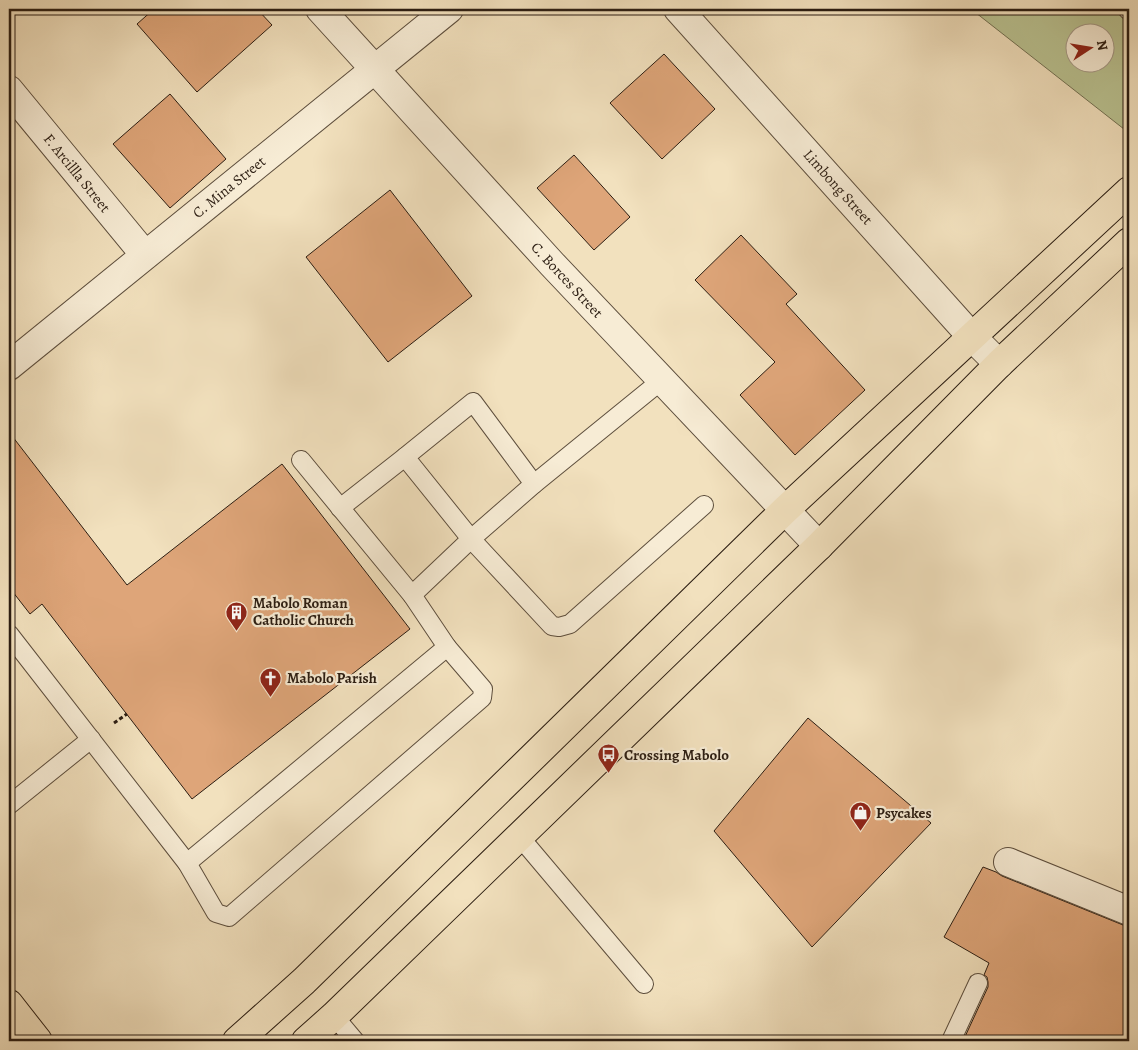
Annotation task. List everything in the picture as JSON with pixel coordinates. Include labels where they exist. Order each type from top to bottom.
[{"type":"main road","points":[[237,1041],[304,981],[785,510],[1129,191]]},
{"type":"main road","points":[[306,1041],[819,546],[999,364],[1129,242]]},
{"type":"main road","points":[[9,1004],[38,1041]]},
{"type":"street","name":"C. Borces Street","points":[[320,9],[552,264],[819,546]]},
{"type":"street","name":"C. Mina Street","points":[[9,366],[449,9]]},
{"type":"street","name":"Limbong Street","points":[[678,9],[972,337],[999,364]]},
{"type":"street","name":"F. Arcillla Street","points":[[9,90],[145,255]]},
{"type":"street","points":[[1008,862],[1129,911]]},
{"type":"lane","points":[[412,595],[471,539],[534,484],[662,380]]},
{"type":"lane","points":[[340,508],[473,402],[534,484]]},
{"type":"lane","points":[[405,457],[471,539],[552,626],[559,627],[570,624],[704,505]]},
{"type":"lane","points":[[9,634],[188,863],[216,913],[230,917],[482,698],[484,689],[447,648],[412,595],[301,460]]},
{"type":"lane","points":[[188,863],[447,648]]},
{"type":"lane","points":[[9,805],[91,740]]},
{"type":"lane","points":[[519,836],[644,984]]},
{"type":"lane","points":[[951,1041],[978,983]]},
{"type":"lane","points":[[334,1016],[355,1041]]},
{"type":"green space","points":[[971,9],[1129,9],[1129,133]]},
{"type":"building","points":[[154,9],[257,9],[272,25],[197,92],[137,24]]},
{"type":"building","points":[[664,54],[715,109],[662,159],[610,103]]},
{"type":"building","points":[[170,94],[226,159],[170,208],[113,144]]},
{"type":"building","points":[[574,155],[630,217],[594,250],[537,188]]},
{"type":"building","points":[[390,190],[472,296],[388,362],[306,257]]},
{"type":"building","points":[[741,235],[797,294],[786,304],[865,390],[795,455],[740,395],[775,362],[695,280]]},
{"type":"building","name":"Mabolo Roman Catholic Church","points":[[9,432],[127,585],[282,464],[410,629],[192,799],[42,604],[30,614],[9,587]]},
{"type":"building","points":[[808,718],[931,823],[812,947],[714,831]]},
{"type":"building","points":[[983,867],[1129,926],[1129,1041],[963,1041],[988,987],[987,977],[984,975],[989,963],[944,937]]},
{"type":"place","name":"Mabolo Roman Catholic Church","points":[[237,631]]},
{"type":"place","name":"Mabolo Parish","points":[[271,697]]},
{"type":"place","name":"Crossing Mabolo","points":[[608,774]]},
{"type":"place","name":"Psycakes","points":[[860,832]]}]
